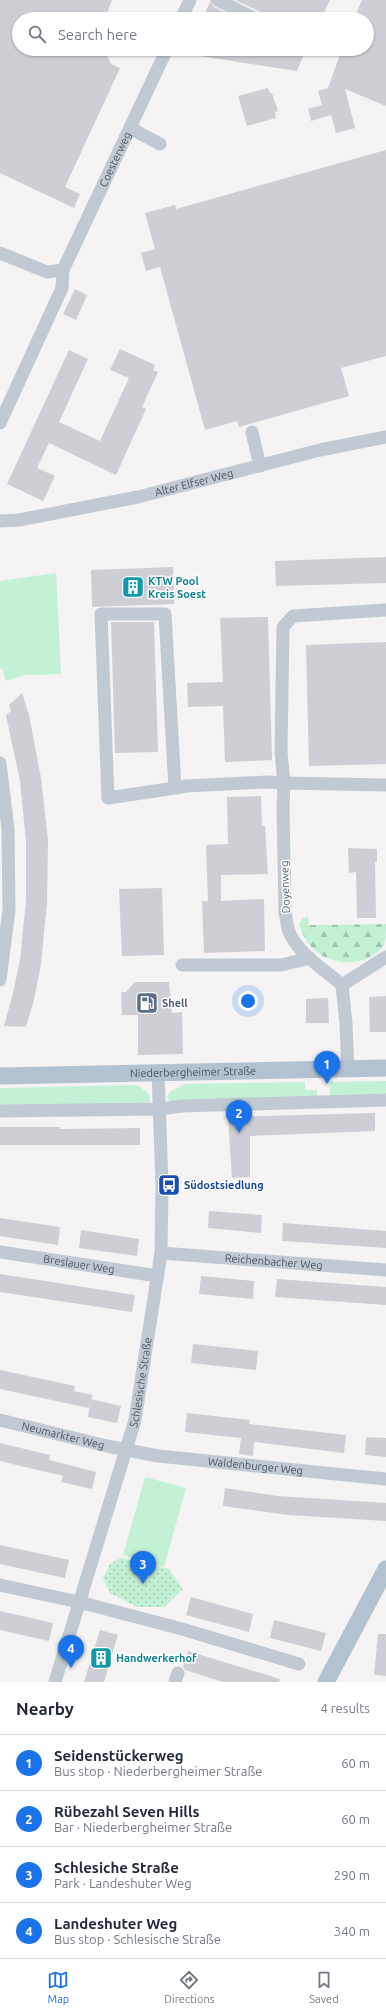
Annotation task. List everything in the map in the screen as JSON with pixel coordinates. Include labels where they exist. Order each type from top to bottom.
[{"type":"main road","name":"Niederbergheimer Straße","points":[[0,1076],[158,1072],[348,1070],[386,1068]]},
{"type":"main road","points":[[326,1682],[386,1569]]},
{"type":"street","points":[[184,12],[190,0]]},
{"type":"street","points":[[217,0],[242,12]]},
{"type":"street","name":"Coesterweg","points":[[0,423],[62,288],[63,270],[164,56]]},
{"type":"street","points":[[130,128],[160,144]]},
{"type":"street","points":[[0,253],[47,272],[63,270]]},
{"type":"street","points":[[252,432],[260,466]]},
{"type":"street","name":"Alter Elfser Weg","points":[[0,522],[138,497],[320,450],[386,437]]},
{"type":"street","name":"Doyenweg","points":[[342,985],[310,958],[290,933],[285,913],[284,782],[281,752],[283,628],[293,616],[386,610]]},
{"type":"street","points":[[175,788],[165,614],[101,614],[108,798],[175,788],[267,782],[386,785]]},
{"type":"street","points":[[0,763],[8,829],[9,910],[0,980]]},
{"type":"street","points":[[348,1070],[346,1024],[342,985],[386,956]]},
{"type":"street","points":[[182,965],[281,965],[310,958]]},
{"type":"street","name":"Schlesische Straße","points":[[55,1682],[135,1420],[161,1253],[160,1109],[158,1072]]},
{"type":"street","points":[[0,1111],[160,1109],[182,1106],[386,1100]]},
{"type":"street","name":"Breslauer Weg","points":[[0,1252],[158,1276]]},
{"type":"street","name":"Reichenbacher Weg","points":[[161,1253],[386,1270]]},
{"type":"street","name":"Neumarkter Weg","points":[[0,1420],[126,1450]]},
{"type":"street","name":"Waldenburger Weg","points":[[126,1450],[158,1456],[386,1479]]},
{"type":"street","points":[[0,1585],[79,1602],[182,1629],[299,1664]]},
{"type":"green space","points":[[56,573],[61,674],[24,675],[6,681],[2,668],[0,669],[0,581]]},
{"type":"green space","points":[[308,916],[309,925],[386,924],[386,938],[384,945],[378,952],[370,957],[352,962],[343,962],[325,957],[311,946],[302,932],[299,924],[303,918]]},
{"type":"green space","points":[[386,1081],[386,1096],[330,1097],[330,1082]]},
{"type":"green space","points":[[305,1082],[305,1090],[317,1090],[317,1098],[174,1103],[167,1097],[170,1092],[185,1084]]},
{"type":"green space","points":[[137,1085],[147,1092],[150,1097],[150,1102],[144,1104],[0,1105],[0,1088]]},
{"type":"green space","points":[[145,1477],[186,1488],[164,1567],[123,1555]]},
{"type":"green space","points":[[121,1558],[169,1569],[183,1589],[164,1607],[137,1607],[110,1593],[103,1578],[110,1564]]},
{"type":"building","points":[[0,0],[112,0],[108,12],[12,12],[12,56],[107,56],[111,64],[120,68],[65,187],[80,194],[74,208],[0,173]]},
{"type":"building","points":[[235,0],[330,0],[324,12],[260,12]]},
{"type":"building","points":[[362,0],[386,0],[386,106],[345,89],[355,128],[336,133],[331,115],[311,121],[308,109],[322,105],[318,91],[328,88],[339,56],[374,56],[374,12],[357,12]]},
{"type":"building","points":[[210,2],[214,7],[224,12],[205,12]]},
{"type":"building","points":[[200,56],[303,56],[297,71]]},
{"type":"building","points":[[268,88],[270,93],[272,93],[278,111],[275,112],[276,118],[247,126],[238,96]]},
{"type":"building","points":[[386,150],[386,356],[341,368],[349,396],[239,427],[237,421],[205,430],[160,267],[146,271],[141,253],[155,249],[145,213],[175,205],[176,209]]},
{"type":"building","points":[[75,289],[87,295],[76,320],[63,314]]},
{"type":"building","points":[[120,349],[155,365],[153,370],[158,372],[142,407],[146,409],[116,475],[49,443],[37,468],[55,476],[43,501],[7,484],[69,350],[88,359],[59,422],[100,441],[129,378],[110,370]]},
{"type":"building","points":[[386,557],[386,583],[276,586],[275,561]]},
{"type":"building","name":"KTW Pool Kreis Soest","points":[[173,567],[174,604],[92,607],[91,570]]},
{"type":"building","points":[[268,617],[272,760],[225,762],[223,706],[188,707],[187,683],[223,682],[220,618]]},
{"type":"building","points":[[111,622],[154,622],[158,752],[115,753]]},
{"type":"building","points":[[386,642],[386,764],[309,766],[306,645]]},
{"type":"building","points":[[22,693],[29,715],[41,778],[48,841],[47,902],[41,964],[34,1000],[26,1027],[4,1026],[20,960],[26,901],[26,841],[20,781],[6,715],[11,711],[9,705]]},
{"type":"building","points":[[261,796],[262,826],[265,826],[268,874],[221,875],[221,901],[264,899],[265,951],[204,953],[202,901],[208,901],[206,845],[228,844],[227,797]]},
{"type":"building","points":[[348,848],[377,849],[377,862],[375,862],[376,918],[357,918],[356,872],[349,873]]},
{"type":"building","points":[[162,888],[164,955],[122,956],[119,889]]},
{"type":"building","points":[[135,982],[169,982],[172,1013],[182,1012],[183,1054],[138,1055],[138,1015],[122,1015],[121,992],[126,992]]},
{"type":"building","points":[[386,996],[386,1032],[370,1032],[369,997]]},
{"type":"building","points":[[328,998],[329,1023],[306,1023],[306,999]]},
{"type":"building","points":[[375,1113],[375,1131],[250,1136],[250,1177],[232,1178],[228,1117]]},
{"type":"building","points":[[0,1127],[60,1127],[60,1129],[140,1128],[140,1145],[0,1145]]},
{"type":"building","points":[[209,1211],[262,1215],[261,1233],[208,1228]]},
{"type":"building","points":[[0,1218],[60,1227],[58,1245],[0,1236]]},
{"type":"building","points":[[283,1223],[386,1231],[386,1248],[282,1241]]},
{"type":"building","points":[[81,1230],[139,1239],[137,1256],[79,1248]]},
{"type":"building","points":[[0,1274],[135,1295],[132,1312],[0,1292]]},
{"type":"building","points":[[201,1276],[254,1281],[253,1299],[199,1294]]},
{"type":"building","points":[[277,1279],[386,1287],[386,1305],[275,1297]]},
{"type":"building","points":[[193,1344],[258,1351],[256,1370],[191,1363]]},
{"type":"building","points":[[0,1370],[75,1386],[74,1391],[93,1395],[89,1408],[0,1389]]},
{"type":"building","points":[[91,1399],[121,1406],[117,1423],[88,1417]]},
{"type":"building","points":[[187,1413],[250,1420],[249,1424],[346,1435],[344,1453],[254,1442],[253,1456],[239,1454],[241,1438],[185,1432]]},
{"type":"building","points":[[366,1437],[386,1438],[386,1457],[365,1455]]},
{"type":"building","points":[[0,1443],[50,1455],[49,1460],[96,1472],[92,1489],[61,1482],[63,1476],[0,1461]]},
{"type":"building","points":[[225,1488],[278,1496],[386,1503],[386,1521],[288,1515],[223,1506]]},
{"type":"building","points":[[0,1545],[69,1560],[65,1578],[0,1564]]},
{"type":"building","points":[[191,1597],[253,1614],[249,1632],[186,1615]]},
{"type":"building","points":[[0,1611],[53,1623],[49,1641],[0,1630]]},
{"type":"building","points":[[274,1620],[326,1633],[321,1651],[270,1638]]},
{"type":"building","name":"Handwerkerhof","points":[[100,1630],[118,1635],[104,1682],[84,1682]]},
{"type":"building","points":[[378,1634],[386,1634],[386,1676],[374,1675]]},
{"type":"building","points":[[188,1651],[280,1679],[279,1682],[223,1682],[185,1670],[183,1667]]},
{"type":"place","name":"KTW Pool Kreis Soest","points":[[133,587]]},
{"type":"place","name":"Shell","points":[[147,1003]]},
{"type":"place","name":"Seidenstückerweg","points":[[327,1084]]},
{"type":"place","name":"Rübezahl Seven Hills","points":[[239,1133]]},
{"type":"place","name":"Südostsiedlung","points":[[169,1185]]},
{"type":"place","name":"Schlesiche Straße","points":[[143,1584]]},
{"type":"place","name":"Handwerkerhof","points":[[101,1658]]},
{"type":"place","name":"Landeshuter Weg","points":[[71,1668]]}]
